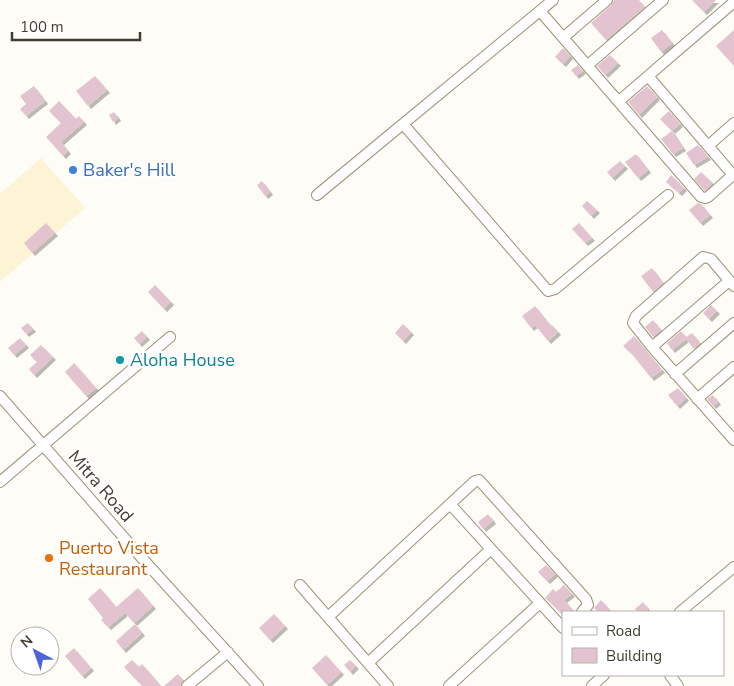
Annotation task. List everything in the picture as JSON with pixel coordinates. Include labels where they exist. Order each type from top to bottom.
[{"type":"street","points":[[317,195],[553,0]]},
{"type":"street","points":[[564,37],[607,0]]},
{"type":"street","points":[[588,65],[662,0]]},
{"type":"street","points":[[619,101],[734,2]]},
{"type":"street","points":[[540,12],[564,37],[703,198],[708,197],[734,175],[648,76]]},
{"type":"street","points":[[708,146],[734,123]]},
{"type":"street","points":[[404,124],[548,291],[555,289],[668,195]]},
{"type":"street","points":[[652,347],[732,283],[711,259],[707,257],[700,259],[633,319],[634,326],[675,374],[734,440]]},
{"type":"street","points":[[675,374],[734,323]]},
{"type":"street","points":[[0,482],[170,337]]},
{"type":"street","points":[[697,399],[734,367]]},
{"type":"street","name":"Mitra Road","points":[[0,396],[141,557],[258,686]]},
{"type":"street","points":[[328,617],[475,481],[479,480],[482,481],[586,599],[588,605],[583,611]]},
{"type":"street","points":[[450,504],[562,627]]},
{"type":"street","points":[[368,663],[491,549]]},
{"type":"street","points":[[681,611],[734,566]]},
{"type":"street","points":[[300,585],[388,686]]},
{"type":"street","points":[[449,686],[540,603]]},
{"type":"street","points":[[187,686],[228,652]]},
{"type":"street","points":[[592,686],[603,676]]},
{"type":"shaded area","points":[[41,158],[85,208],[0,282],[0,194]]},
{"type":"building","points":[[614,0],[639,0],[645,7],[606,40],[591,23]]},
{"type":"building","points":[[692,0],[716,0],[704,12]]},
{"type":"building","points":[[662,30],[672,43],[661,52],[651,38]]},
{"type":"building","points":[[734,30],[734,66],[716,46]]},
{"type":"building","points":[[563,48],[570,56],[563,64],[555,57]]},
{"type":"building","points":[[610,55],[618,63],[605,75],[597,66]]},
{"type":"building","points":[[578,65],[583,71],[576,76],[571,70]]},
{"type":"building","points":[[95,76],[107,90],[88,106],[76,91]]},
{"type":"building","points":[[34,86],[45,101],[26,116],[20,109],[26,104],[20,96]]},
{"type":"building","points":[[647,86],[657,97],[639,115],[628,102]]},
{"type":"building","points":[[59,101],[76,119],[79,116],[84,122],[61,142],[68,151],[63,156],[46,137],[61,123],[49,111]]},
{"type":"building","points":[[669,111],[680,124],[672,131],[660,119]]},
{"type":"building","points":[[114,112],[118,118],[113,122],[109,115]]},
{"type":"building","points":[[672,131],[683,148],[673,154],[661,139]]},
{"type":"building","points":[[698,145],[708,157],[694,165],[686,153]]},
{"type":"building","points":[[636,154],[648,170],[638,178],[625,162]]},
{"type":"building","points":[[620,161],[625,166],[612,178],[607,172]]},
{"type":"building","points":[[701,172],[713,183],[705,191],[694,179]]},
{"type":"building","points":[[671,175],[684,188],[679,193],[666,182]]},
{"type":"building","points":[[262,181],[270,192],[265,196],[257,185]]},
{"type":"building","points":[[587,201],[597,210],[591,216],[582,206]]},
{"type":"building","points":[[698,203],[710,215],[700,223],[689,210]]},
{"type":"building","points":[[46,223],[55,233],[32,253],[24,243]]},
{"type":"building","points":[[579,223],[592,238],[585,243],[572,229]]},
{"type":"building","points":[[652,268],[663,283],[653,292],[641,276]]},
{"type":"building","points":[[155,285],[171,302],[164,309],[148,292]]},
{"type":"building","points":[[711,305],[717,311],[709,319],[703,313]]},
{"type":"building","points":[[535,306],[558,332],[548,341],[535,325],[531,328],[522,316]]},
{"type":"building","points":[[653,320],[661,330],[653,337],[645,327]]},
{"type":"building","points":[[28,323],[33,329],[26,334],[21,328]]},
{"type":"building","points":[[403,324],[411,332],[403,341],[395,333]]},
{"type":"building","points":[[142,331],[147,337],[139,344],[134,338]]},
{"type":"building","points":[[681,331],[686,337],[692,333],[700,343],[694,349],[686,339],[672,350],[667,343]]},
{"type":"building","points":[[634,336],[662,370],[651,378],[632,354],[623,346]]},
{"type":"building","points":[[20,338],[26,345],[14,355],[8,348]]},
{"type":"building","points":[[41,345],[53,357],[34,375],[29,369],[37,362],[30,355]]},
{"type":"building","points":[[74,363],[96,388],[86,396],[65,372]]},
{"type":"building","points":[[678,388],[686,398],[677,406],[668,395]]},
{"type":"building","points":[[713,395],[718,402],[713,406],[707,399]]},
{"type":"building","points":[[488,514],[493,521],[483,529],[478,522]]},
{"type":"building","points":[[546,565],[555,574],[547,581],[538,572]]},
{"type":"building","points":[[564,585],[572,594],[564,600],[574,611],[560,612],[545,598],[553,589],[556,592]]},
{"type":"building","points":[[100,588],[116,607],[138,588],[153,606],[134,623],[125,613],[108,627],[101,620],[103,618],[88,599]]},
{"type":"building","points":[[601,600],[611,611],[597,611],[594,608]]},
{"type":"building","points":[[643,602],[648,609],[637,611],[635,609]]},
{"type":"building","points":[[274,614],[285,626],[270,640],[259,628]]},
{"type":"building","points":[[135,624],[142,633],[123,650],[116,641]]},
{"type":"building","points":[[74,648],[91,668],[82,676],[65,656]]},
{"type":"building","points":[[326,655],[341,672],[327,685],[312,668]]},
{"type":"building","points":[[132,660],[139,667],[142,664],[161,686],[142,686],[124,667]]},
{"type":"building","points":[[350,660],[356,666],[350,672],[344,665]]},
{"type":"building","points":[[178,674],[183,680],[180,686],[164,686]]},
{"type":"place","name":"Baker's Hill","points":[[73,170]]},
{"type":"place","name":"Aloha House","points":[[120,360]]},
{"type":"place","name":"Puerto Vista Restaurant","points":[[49,558]]}]
